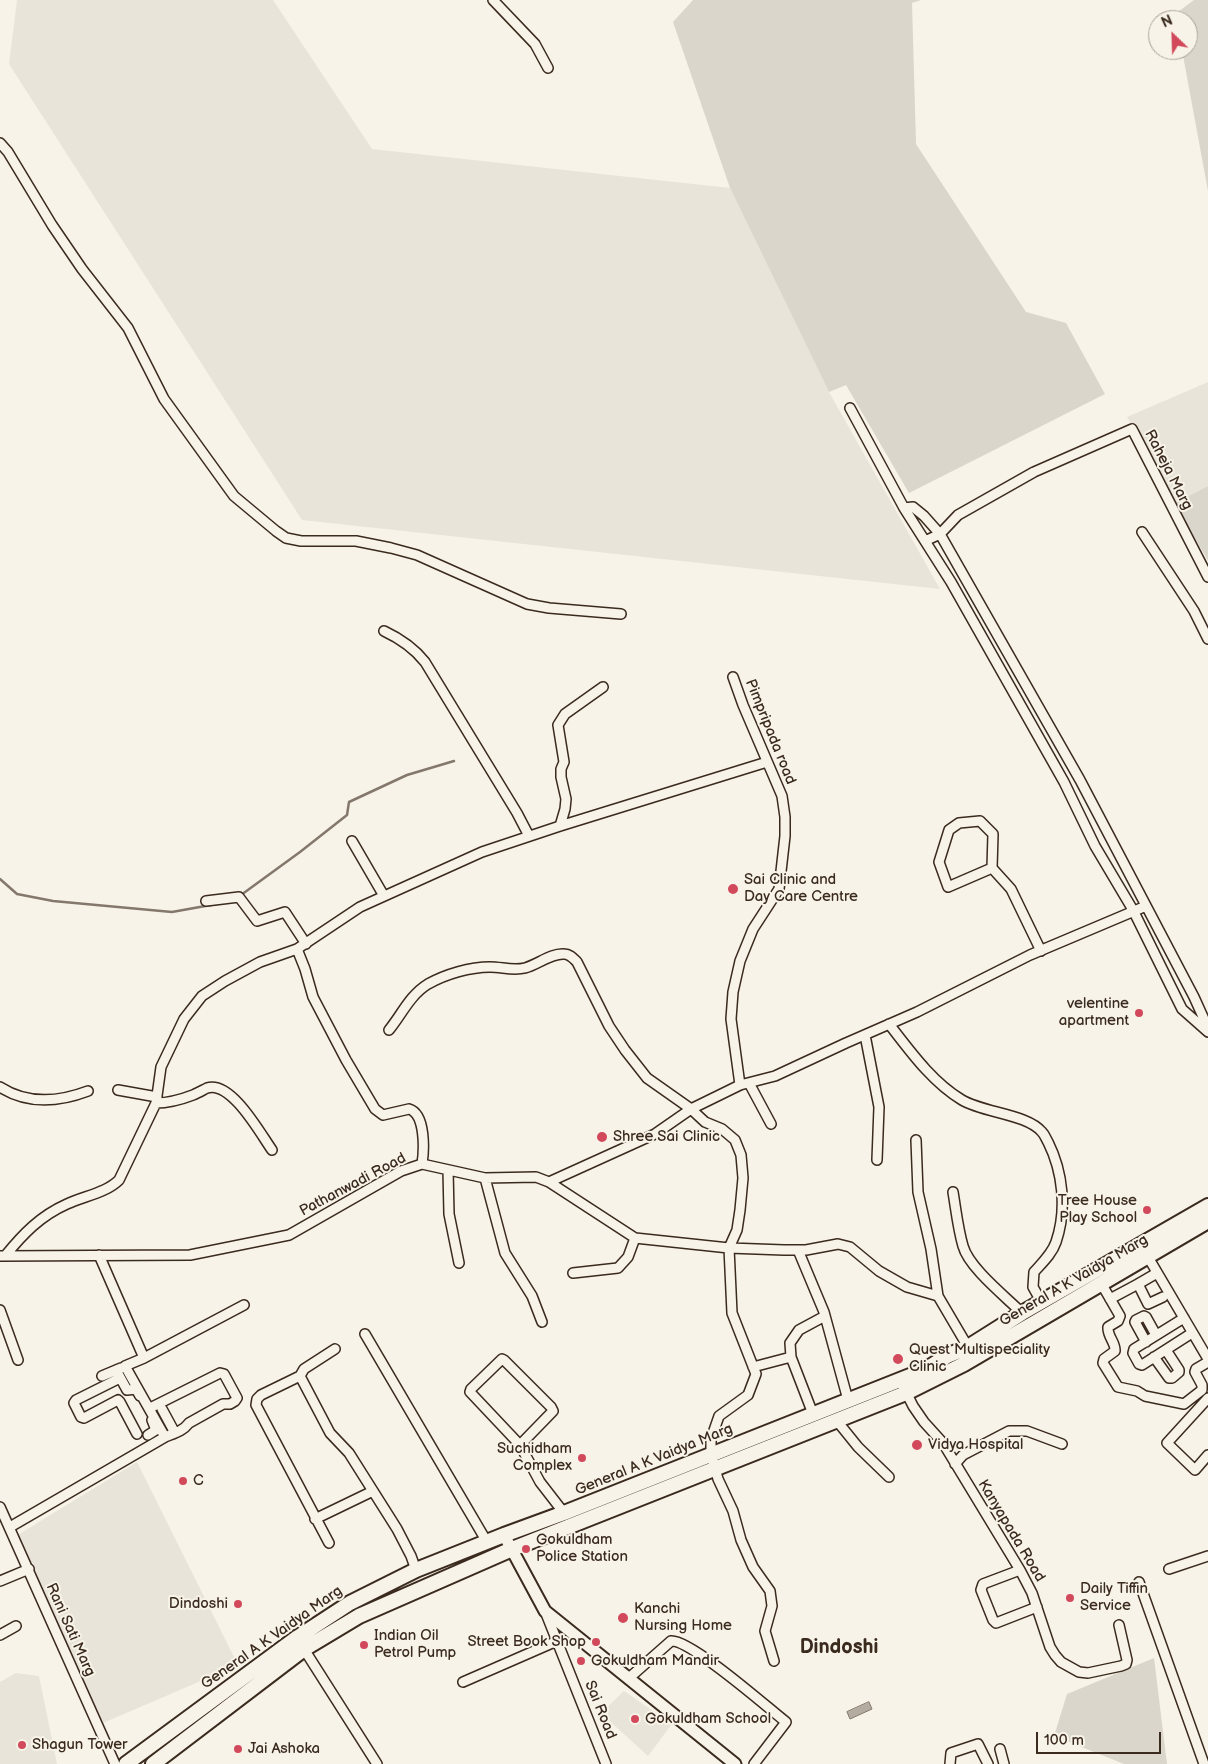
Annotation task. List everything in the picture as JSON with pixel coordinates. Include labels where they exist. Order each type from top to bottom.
[{"type":"main road","name":"General A K Vaidya Marg","points":[[153,1764],[350,1603],[416,1570],[925,1370],[947,1356],[968,1347],[1022,1313],[1208,1206]]},
{"type":"main road","name":"General A K Vaidya Marg","points":[[126,1764],[301,1643],[512,1549],[906,1394],[964,1364],[1208,1221]]},
{"type":"street","points":[[493,0],[535,44],[548,68]]},
{"type":"street","points":[[0,143],[4,154],[82,269],[128,328],[170,406],[234,496],[276,532],[286,538],[356,541],[417,555],[527,604],[549,608],[621,614]]},
{"type":"street","points":[[850,408],[904,508],[951,582],[1064,782],[1095,846],[1133,910],[1182,1009],[1208,1032]]},
{"type":"street","name":"Raheja Marg","points":[[940,534],[958,515],[1034,472],[1132,429],[1208,577]]},
{"type":"street","points":[[904,508],[913,507],[940,534],[1080,780],[1194,997],[1208,1028]]},
{"type":"street","points":[[1142,532],[1194,611],[1208,640]]},
{"type":"street","points":[[925,541],[940,534]]},
{"type":"street","points":[[384,631],[404,642],[425,662],[529,836]]},
{"type":"street","name":"Pimpripada road","points":[[733,677],[782,796],[785,817],[785,836],[779,889],[753,929],[740,961],[733,992],[731,1019],[745,1084]]},
{"type":"street","points":[[560,826],[566,799],[561,777],[561,769],[564,762],[558,725],[565,714],[603,687]]},
{"type":"street","points":[[2,1256],[25,1232],[44,1216],[66,1204],[113,1186],[120,1180],[156,1100],[161,1067],[184,1019],[202,996],[225,981],[260,962],[297,949],[360,907],[482,852],[767,762]]},
{"type":"street","points":[[992,868],[948,887],[940,862],[949,830],[960,822],[980,820],[993,834],[992,868],[1011,889],[1040,951]]},
{"type":"street","points":[[352,840],[384,896]]},
{"type":"street","points":[[206,901],[239,897],[257,921],[285,912],[306,944]]},
{"type":"street","points":[[549,1182],[655,1134],[691,1110],[745,1084],[775,1076],[917,1012],[1040,951],[1146,906]]},
{"type":"street","points":[[297,949],[305,968],[312,997],[375,1109],[383,1115],[409,1109],[413,1110],[416,1114],[424,1140],[422,1164]]},
{"type":"street","points":[[389,1030],[409,1000],[427,985],[449,974],[490,967],[524,968],[555,955],[564,954],[572,956],[609,1026],[646,1078],[705,1122],[722,1129],[735,1140],[741,1155],[743,1178],[737,1230],[729,1248],[732,1313],[756,1374],[748,1394],[719,1416],[711,1439],[711,1454],[715,1470],[753,1567],[770,1591],[772,1606],[766,1631],[774,1662]]},
{"type":"street","points":[[889,1024],[937,1082],[963,1100],[986,1110],[1028,1122],[1042,1132],[1055,1158],[1062,1211],[1056,1243],[1046,1259],[1034,1272],[1033,1287],[1042,1302]]},
{"type":"street","points":[[866,1035],[880,1107],[877,1160]]},
{"type":"street","points":[[745,1084],[771,1124]]},
{"type":"street","points":[[118,1090],[156,1100],[173,1102],[216,1086],[223,1089],[247,1114],[272,1150]]},
{"type":"street","points":[[0,1087],[5,1091],[34,1100],[70,1098],[88,1091]]},
{"type":"street","points":[[916,1140],[918,1192],[938,1296],[968,1347]]},
{"type":"street","name":"Pathanwadi Road","points":[[2,1256],[190,1254],[289,1235],[401,1171],[422,1164],[485,1178],[536,1177],[549,1182],[635,1238],[729,1248],[798,1250],[838,1244],[850,1247],[879,1272],[907,1287],[938,1296]]},
{"type":"street","points":[[448,1170],[450,1214],[459,1263]]},
{"type":"street","points":[[485,1178],[505,1253],[532,1296],[542,1322]]},
{"type":"street","points":[[953,1192],[963,1247],[968,1258],[1022,1313]]},
{"type":"street","points":[[573,1273],[618,1268],[628,1256],[635,1238]]},
{"type":"street","points":[[798,1250],[825,1316],[848,1400]]},
{"type":"street","points":[[99,1255],[144,1358]]},
{"type":"street","points":[[1101,1283],[1120,1316],[1118,1321],[1108,1327],[1115,1351],[1104,1359],[1103,1364],[1118,1387],[1137,1391],[1145,1396],[1184,1404],[1202,1390],[1202,1384],[1195,1372],[1196,1369],[1208,1360],[1148,1257]]},
{"type":"street","points":[[1110,1299],[1157,1273]]},
{"type":"street","points":[[1138,1284],[1148,1304],[1163,1297]]},
{"type":"street","points":[[137,1434],[118,1400],[84,1418],[81,1417],[74,1403],[118,1374],[126,1366],[244,1305]]},
{"type":"street","points":[[0,1310],[18,1360]]},
{"type":"street","points":[[813,1414],[791,1357],[790,1343],[799,1330],[825,1316]]},
{"type":"street","points":[[1146,1342],[1135,1322],[1136,1320],[1144,1316],[1146,1317],[1156,1335]]},
{"type":"street","points":[[1184,1318],[1134,1349],[1133,1353],[1139,1364],[1142,1365],[1192,1332]]},
{"type":"street","points":[[365,1334],[487,1542]]},
{"type":"street","points":[[328,1543],[256,1405],[257,1399],[261,1395],[300,1376],[304,1369],[335,1349]]},
{"type":"street","points":[[1154,1357],[1169,1378],[1172,1378],[1179,1370],[1166,1350]]},
{"type":"street","points":[[753,1367],[791,1357]]},
{"type":"street","points":[[520,1445],[553,1411],[518,1373],[502,1359],[470,1392],[520,1445],[540,1482],[564,1513]]},
{"type":"street","points":[[126,1366],[166,1437]]},
{"type":"street","points":[[10,1527],[166,1437],[185,1428],[189,1423],[223,1404],[227,1405],[236,1401],[237,1398],[224,1374],[220,1373],[150,1408]]},
{"type":"street","points":[[102,1376],[118,1374]]},
{"type":"street","points":[[118,1374],[127,1390],[136,1389],[156,1427],[156,1430],[148,1435]]},
{"type":"street","points":[[300,1376],[330,1433],[349,1453],[400,1535],[416,1570]]},
{"type":"street","name":"Kanyapada Road","points":[[900,1380],[906,1394],[924,1422],[942,1443],[1020,1570],[1032,1593],[1050,1647],[1061,1662],[1079,1672],[1088,1672],[1126,1664],[1127,1660],[1119,1625]]},
{"type":"street","points":[[1208,1398],[1167,1443],[1195,1470],[1208,1455]]},
{"type":"street","points":[[162,1409],[175,1433]]},
{"type":"street","points":[[837,1421],[858,1447],[889,1477]]},
{"type":"street","points":[[955,1464],[963,1455],[1009,1431],[1027,1431],[1062,1444]]},
{"type":"street","points":[[315,1519],[373,1491]]},
{"type":"street","name":"Rani Sati Marg","points":[[0,1507],[10,1527],[26,1570],[115,1764]]},
{"type":"street","points":[[504,1535],[545,1611],[735,1764]]},
{"type":"street","points":[[1169,1569],[1208,1556]]},
{"type":"street","points":[[0,1581],[26,1570]]},
{"type":"street","points":[[1020,1570],[983,1584],[981,1590],[993,1620],[996,1623],[1037,1607]]},
{"type":"street","points":[[1139,1582],[1204,1764]]},
{"type":"street","name":"Sai Road","points":[[545,1611],[606,1764]]},
{"type":"street","points":[[0,1634],[16,1626]]},
{"type":"street","points":[[629,1678],[671,1641],[675,1640],[697,1652],[786,1722],[754,1764]]},
{"type":"street","points":[[463,1682],[557,1641]]},
{"type":"street","points":[[301,1643],[377,1764]]},
{"type":"street","points":[[950,1764],[951,1752],[978,1744],[988,1764]]},
{"type":"street","points":[[1000,1749],[1004,1764]]},
{"type":"shaded area","points":[[17,0],[273,0],[372,149],[730,188],[829,392],[940,589],[302,520],[9,64]]},
{"type":"shaded area","points":[[693,0],[921,0],[912,3],[916,144],[1026,312],[1066,323],[1105,394],[909,493],[846,385],[829,392],[730,188],[673,22]]},
{"type":"shaded area","points":[[1194,0],[1208,0],[1208,191],[1184,60],[1198,60],[1198,10],[1180,10]]},
{"type":"shaded area","points":[[1208,382],[1208,486],[1175,503],[1127,417]]},
{"type":"shaded area","points":[[1208,486],[1208,561],[1175,503]]},
{"type":"shaded area","points":[[137,1462],[238,1665],[103,1723],[16,1536]]},
{"type":"shaded area","points":[[1154,1658],[1167,1764],[1124,1764],[1054,1736],[1067,1694]]},
{"type":"shaded area","name":"Shagun Tower","points":[[16,1673],[39,1676],[57,1764],[0,1764],[0,1682]]},
{"type":"shaded area","name":"Gokuldham School","points":[[624,1691],[672,1724],[648,1756],[601,1713]]},
{"type":"shaded area","points":[[869,1702],[872,1709],[850,1719],[847,1712]]},
{"type":"waterway","points":[[241,895],[347,815],[349,802],[407,775],[454,761]]},
{"type":"waterway","points":[[0,879],[17,894],[53,901],[172,912],[233,901]]},
{"type":"place","name":"Sai Clinic and Day Care Centre","points":[[733,889]]},
{"type":"place","name":"velentine apartment","points":[[1139,1013]]},
{"type":"place","name":"Shree Sai Clinic","points":[[602,1137]]},
{"type":"place","name":"Tree House Play School","points":[[1147,1210]]},
{"type":"place","name":"Quest Multispeciality Clinic","points":[[898,1359]]},
{"type":"place","name":"Vidya Hospital","points":[[917,1445]]},
{"type":"place","name":"Suchidham Complex","points":[[582,1458]]},
{"type":"place","name":"C","points":[[183,1481]]},
{"type":"place","name":"Gokuldham Police Station","points":[[526,1549]]},
{"type":"place","name":"Daily Tiffin Service","points":[[1070,1598]]},
{"type":"place","name":"Dindoshi","points":[[238,1604]]},
{"type":"place","name":"Kanchi Nursing Home","points":[[623,1618]]},
{"type":"place","name":"Street Book Shop","points":[[596,1642]]},
{"type":"place","name":"Indian Oil Petrol Pump","points":[[364,1645]]},
{"type":"place","name":"Gokuldham Mandir","points":[[581,1661]]},
{"type":"place","name":"Gokuldham School","points":[[635,1719]]},
{"type":"place","name":"Shagun Tower","points":[[22,1745]]},
{"type":"place","name":"Jai Ashoka","points":[[238,1749]]},
{"type":"district","name":"Dindoshi","points":[[839,1648]]}]
